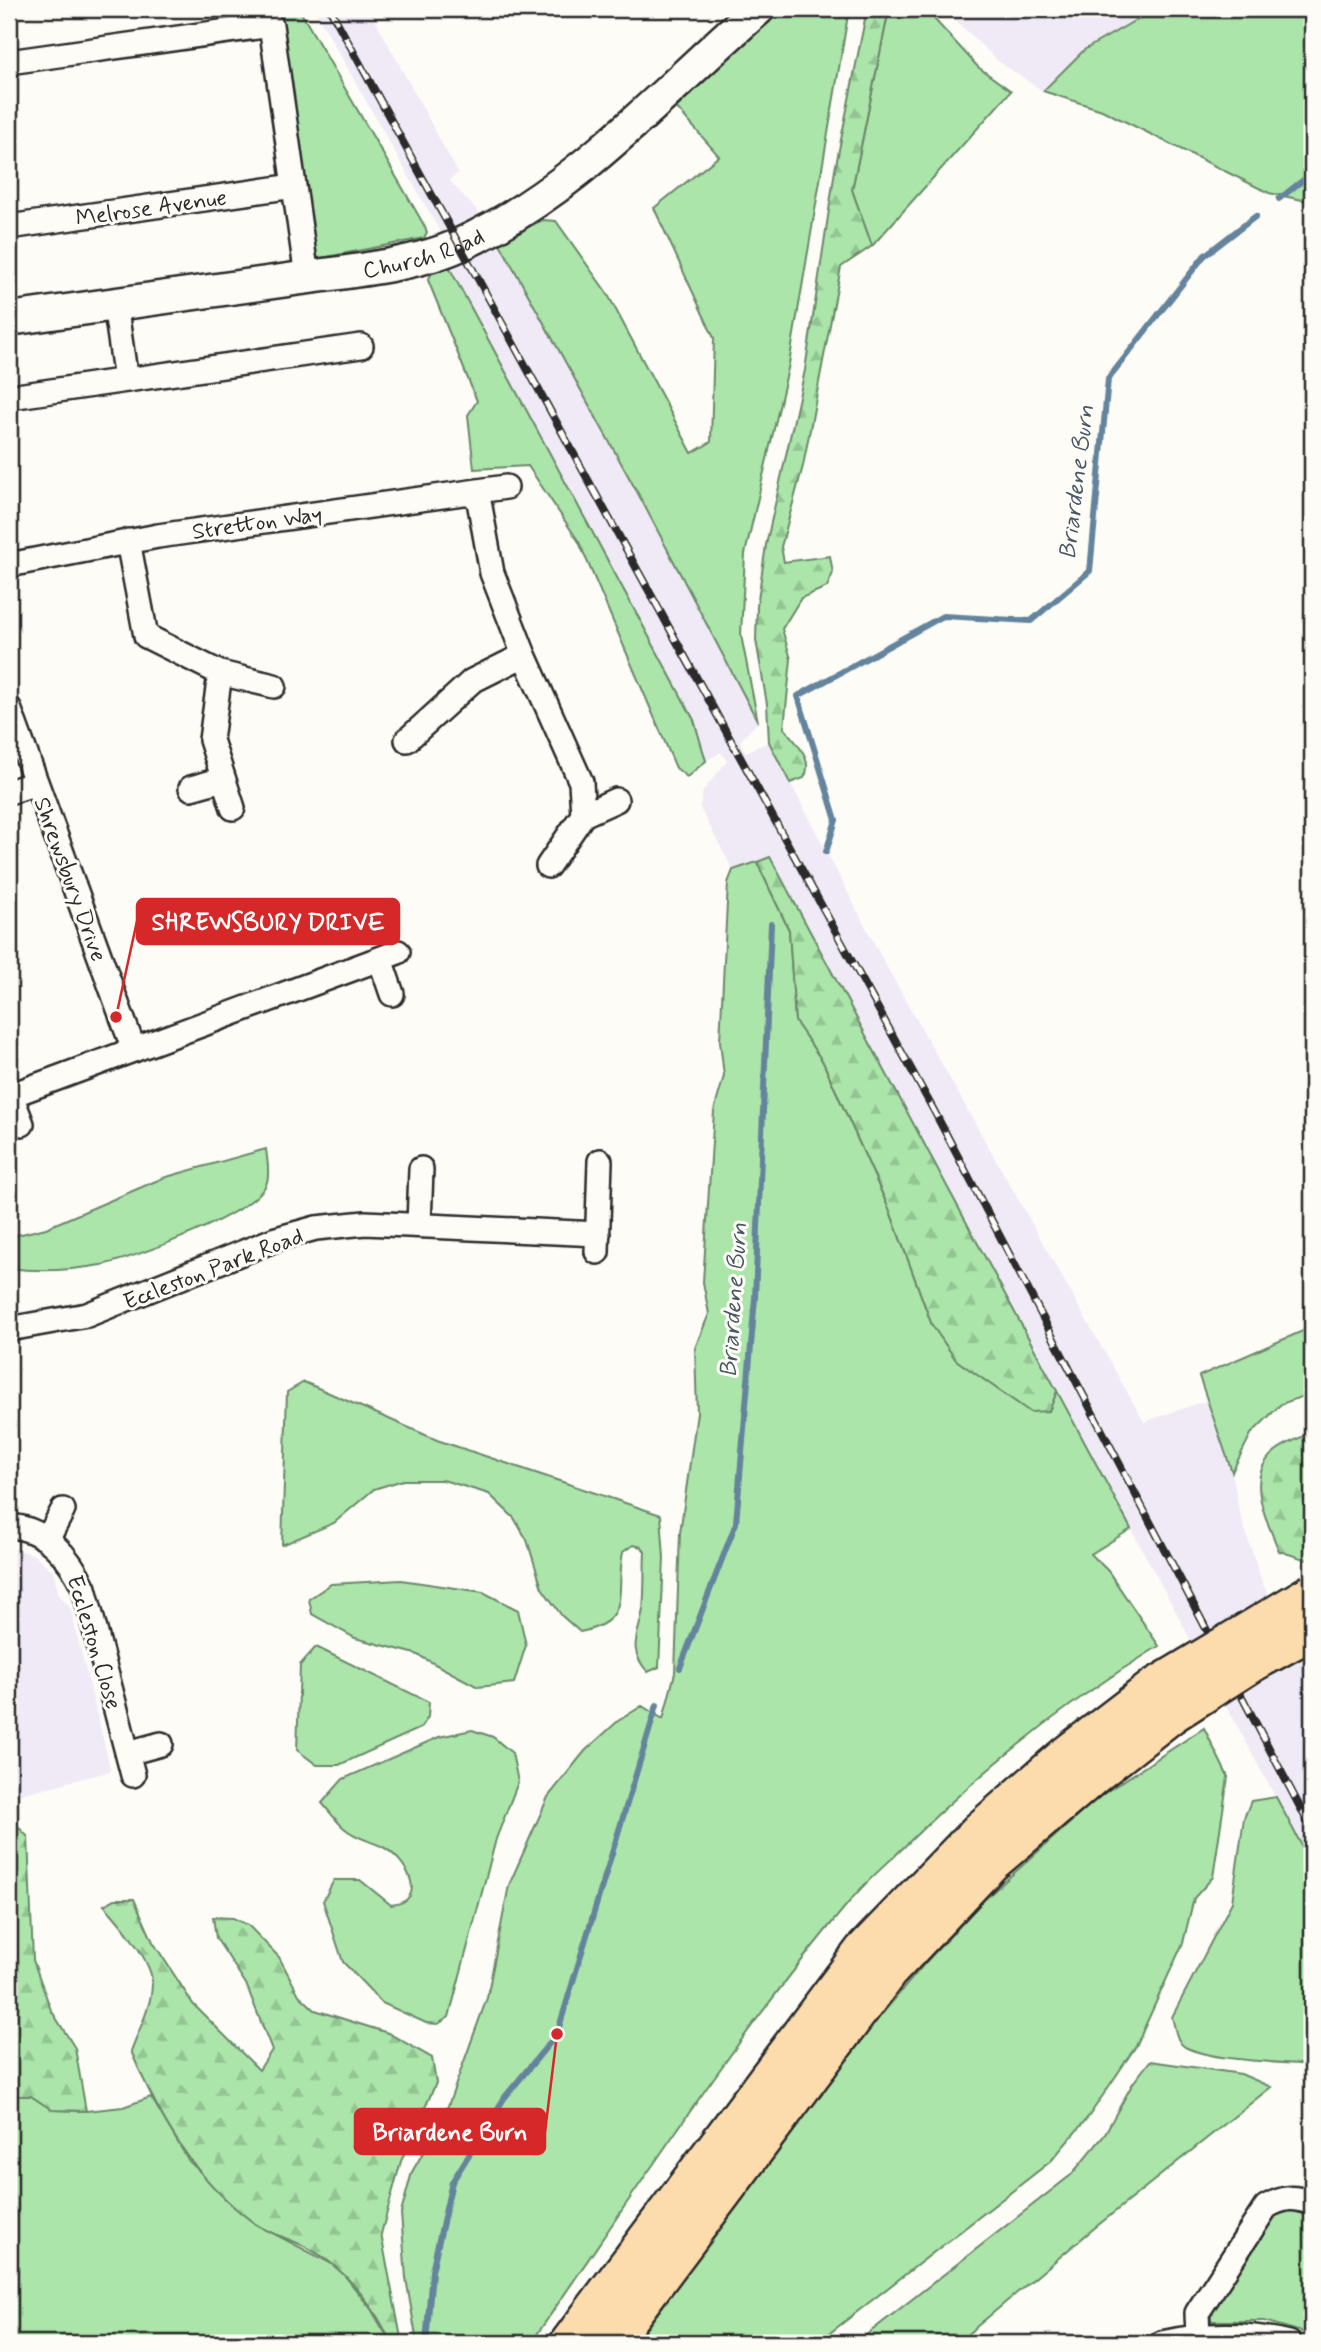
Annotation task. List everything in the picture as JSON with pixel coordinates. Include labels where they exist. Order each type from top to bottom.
[{"type":"main road","points":[[569,2343],[863,1951],[979,1830],[1065,1756],[1163,1700],[1312,1593]]},
{"type":"main road","points":[[610,2343],[889,1971],[990,1864],[1098,1772],[1163,1700],[1252,1663],[1312,1630]]},
{"type":"street","name":"Church Road","points":[[9,319],[307,277],[440,253],[497,226],[566,180],[758,9]]},
{"type":"street","points":[[9,62],[271,25],[307,277]]},
{"type":"street","name":"Melrose Avenue","points":[[9,227],[294,186]]},
{"type":"street","points":[[115,304],[126,380]]},
{"type":"street","points":[[17,396],[361,346]]},
{"type":"street","name":"Stretton Way","points":[[9,565],[128,541],[506,487]]},
{"type":"street","points":[[471,492],[479,501],[492,573],[524,655],[581,782],[583,815]]},
{"type":"street","points":[[128,541],[146,636],[220,673],[274,686]]},
{"type":"street","points":[[407,740],[472,681],[524,655]]},
{"type":"street","points":[[220,673],[211,740],[233,808]]},
{"type":"street","name":"Shrewsbury Drive","points":[[9,708],[135,1050]]},
{"type":"street","points":[[191,788],[223,779]]},
{"type":"street","points":[[9,792],[36,783]]},
{"type":"street","points":[[548,866],[583,815],[616,800]]},
{"type":"street","points":[[22,1124],[10,1096],[389,956],[392,994]]},
{"type":"street","name":"Eccleston Park Road","points":[[9,1329],[58,1322],[122,1304],[295,1233],[365,1223],[598,1243],[600,1161]]},
{"type":"street","points":[[419,1226],[421,1168]]},
{"type":"street","points":[[47,1540],[63,1510]]},
{"type":"street","name":"Eccleston Close","points":[[9,1526],[30,1531],[47,1540],[69,1559],[84,1588],[130,1764],[161,1744]]},
{"type":"street","points":[[1198,2336],[1197,2313],[1266,2207],[1280,2199],[1299,2198],[1312,2203]]},
{"type":"street","points":[[1163,2343],[1198,2336],[1234,2335],[1289,2343]]},
{"type":"shaded area","points":[[314,9],[369,9],[458,173],[449,180],[480,214],[441,233]]},
{"type":"shaded area","points":[[944,9],[1155,9],[1084,50],[1043,91],[998,61]]},
{"type":"shaded area","points":[[498,240],[641,499],[758,722],[740,741],[745,752],[769,742],[885,964],[1144,1422],[1208,1400],[1232,1472],[1239,1511],[1262,1583],[1312,1673],[1312,1865],[770,857],[733,870],[700,808],[703,791],[727,761],[721,752],[706,761],[694,720],[449,267]]},
{"type":"shaded area","points":[[9,1547],[34,1555],[53,1571],[59,1595],[70,1607],[111,1771],[9,1797]]},
{"type":"green space","points":[[272,9],[299,9],[424,225],[427,232],[424,238],[316,259],[281,21]]},
{"type":"green space","points":[[781,9],[849,9],[789,364],[745,554],[741,635],[758,722],[641,499],[498,240],[543,220],[556,221],[607,293],[692,453],[711,442],[714,338],[654,208],[719,156],[676,107]]},
{"type":"green space","points":[[867,9],[889,9],[852,190],[872,246],[841,267],[803,466],[781,547],[784,562],[830,556],[833,573],[827,587],[801,598],[782,629],[791,659],[784,728],[802,751],[807,764],[804,778],[790,783],[769,742],[767,704],[756,640],[757,606],[766,545],[805,370],[835,170]]},
{"type":"green space","points":[[889,9],[925,9],[978,67],[1011,91],[872,246],[852,190]]},
{"type":"green space","points":[[1155,9],[1312,9],[1312,202],[1269,193],[1102,110],[1043,91],[1084,50]]},
{"type":"green space","points":[[449,267],[694,720],[706,761],[687,777],[676,768],[579,542],[528,466],[474,469],[468,415],[477,401],[428,280],[433,271]]},
{"type":"green space","points":[[770,857],[1057,1391],[1049,1411],[1030,1412],[956,1360],[932,1325],[890,1211],[823,1062],[795,1021],[789,930],[757,862]]},
{"type":"green space","points":[[757,862],[789,930],[795,1021],[823,1062],[890,1211],[932,1325],[1049,1411],[1057,1391],[1131,1529],[1091,1554],[1108,1571],[1159,1646],[1091,1690],[1026,1738],[935,1817],[856,1894],[725,2063],[531,2343],[417,2343],[406,2278],[401,2213],[412,2172],[445,2114],[487,1998],[509,1885],[548,1797],[585,1751],[618,1721],[642,1706],[663,1719],[675,1673],[680,1533],[697,1413],[695,1348],[709,1314],[703,1282],[714,1111],[724,1076],[720,1041],[728,883],[733,870]]},
{"type":"green space","points":[[266,1149],[268,1178],[259,1194],[242,1207],[192,1233],[139,1254],[101,1265],[55,1270],[9,1268],[9,1237],[46,1228],[163,1178]]},
{"type":"green space","points":[[1312,1327],[1312,1393],[1281,1404],[1251,1434],[1232,1472],[1199,1376]]},
{"type":"green space","points":[[304,1382],[437,1440],[661,1515],[664,1558],[659,1667],[648,1672],[641,1664],[636,1649],[644,1602],[645,1552],[642,1547],[633,1545],[623,1552],[620,1592],[615,1613],[597,1627],[580,1632],[562,1616],[542,1588],[527,1540],[514,1518],[489,1494],[443,1480],[403,1480],[374,1489],[334,1523],[282,1545],[287,1392]]},
{"type":"green space","points":[[1312,1432],[1312,1556],[1307,1560],[1279,1551],[1264,1512],[1259,1485],[1267,1460],[1277,1450]]},
{"type":"green space","points":[[401,1580],[483,1592],[518,1610],[526,1645],[514,1683],[478,1687],[416,1654],[355,1638],[312,1614],[309,1599],[331,1584]]},
{"type":"green space","points":[[316,1647],[429,1702],[428,1717],[421,1728],[339,1765],[317,1765],[297,1750],[300,1665]]},
{"type":"green space","points":[[1204,1728],[1228,1777],[1213,1877],[1194,1898],[1183,1943],[1136,2046],[1089,2116],[1051,2161],[817,2343],[636,2343],[824,2083],[925,1963],[985,1899],[1100,1796]]},
{"type":"green space","points":[[472,1730],[493,1737],[512,1753],[518,1782],[496,1839],[449,2017],[438,2024],[426,2023],[382,2003],[343,1962],[323,1901],[334,1880],[360,1880],[391,1905],[403,1902],[410,1896],[412,1888],[406,1869],[391,1852],[349,1832],[322,1803],[343,1779],[439,1737]]},
{"type":"green space","points":[[1276,1797],[1312,1865],[1312,2065],[1229,2058],[1197,2052],[1180,2042],[1172,2017],[1232,1902],[1244,1818],[1251,1801]]},
{"type":"green space","points":[[9,1817],[28,1837],[33,1960],[51,2010],[75,2048],[86,2111],[52,2110],[31,2096],[9,2096]]},
{"type":"green space","points":[[115,1899],[134,1899],[153,1942],[193,2004],[259,2070],[272,2050],[246,1984],[216,1938],[213,1917],[233,1918],[248,1925],[279,1957],[299,1995],[315,2010],[388,2033],[432,2058],[436,2083],[401,2161],[381,2234],[402,2343],[391,2343],[367,2302],[334,2266],[308,2248],[254,2223],[213,2187],[180,2146],[131,2051],[147,2009],[152,1983],[151,1974],[141,1953],[104,1905]]},
{"type":"green space","points":[[1150,2061],[1241,2074],[1271,2087],[1092,2230],[957,2343],[856,2343],[1071,2175],[1103,2137],[1133,2083]]},
{"type":"green space","points":[[9,2096],[31,2096],[53,2110],[86,2111],[123,2107],[151,2097],[189,2161],[255,2224],[338,2267],[371,2309],[391,2343],[9,2343]]},
{"type":"green space","points":[[1283,2208],[1312,2216],[1312,2335],[1264,2321],[1212,2321],[1207,2309],[1273,2212]]},
{"type":"waterway","name":"Briardene Burn","points":[[1279,199],[1312,173]]},
{"type":"waterway","name":"Briardene Burn","points":[[826,852],[836,820],[798,696],[943,616],[1031,621],[1090,571],[1108,379],[1204,256],[1256,216]]},
{"type":"waterway","name":"Briardene Burn","points":[[680,1668],[736,1523],[755,1298],[771,924]]},
{"type":"waterway","name":"Briardene Burn","points":[[426,2343],[432,2271],[452,2182],[505,2097],[557,2034],[657,1705]]},
{"type":"railway","points":[[330,9],[933,1109],[1312,1830]]},
{"type":"place","name":"SHREWSBURY DRIVE","points":[[116,1017]]},
{"type":"place","name":"Briardene Burn","points":[[557,2034]]}]
